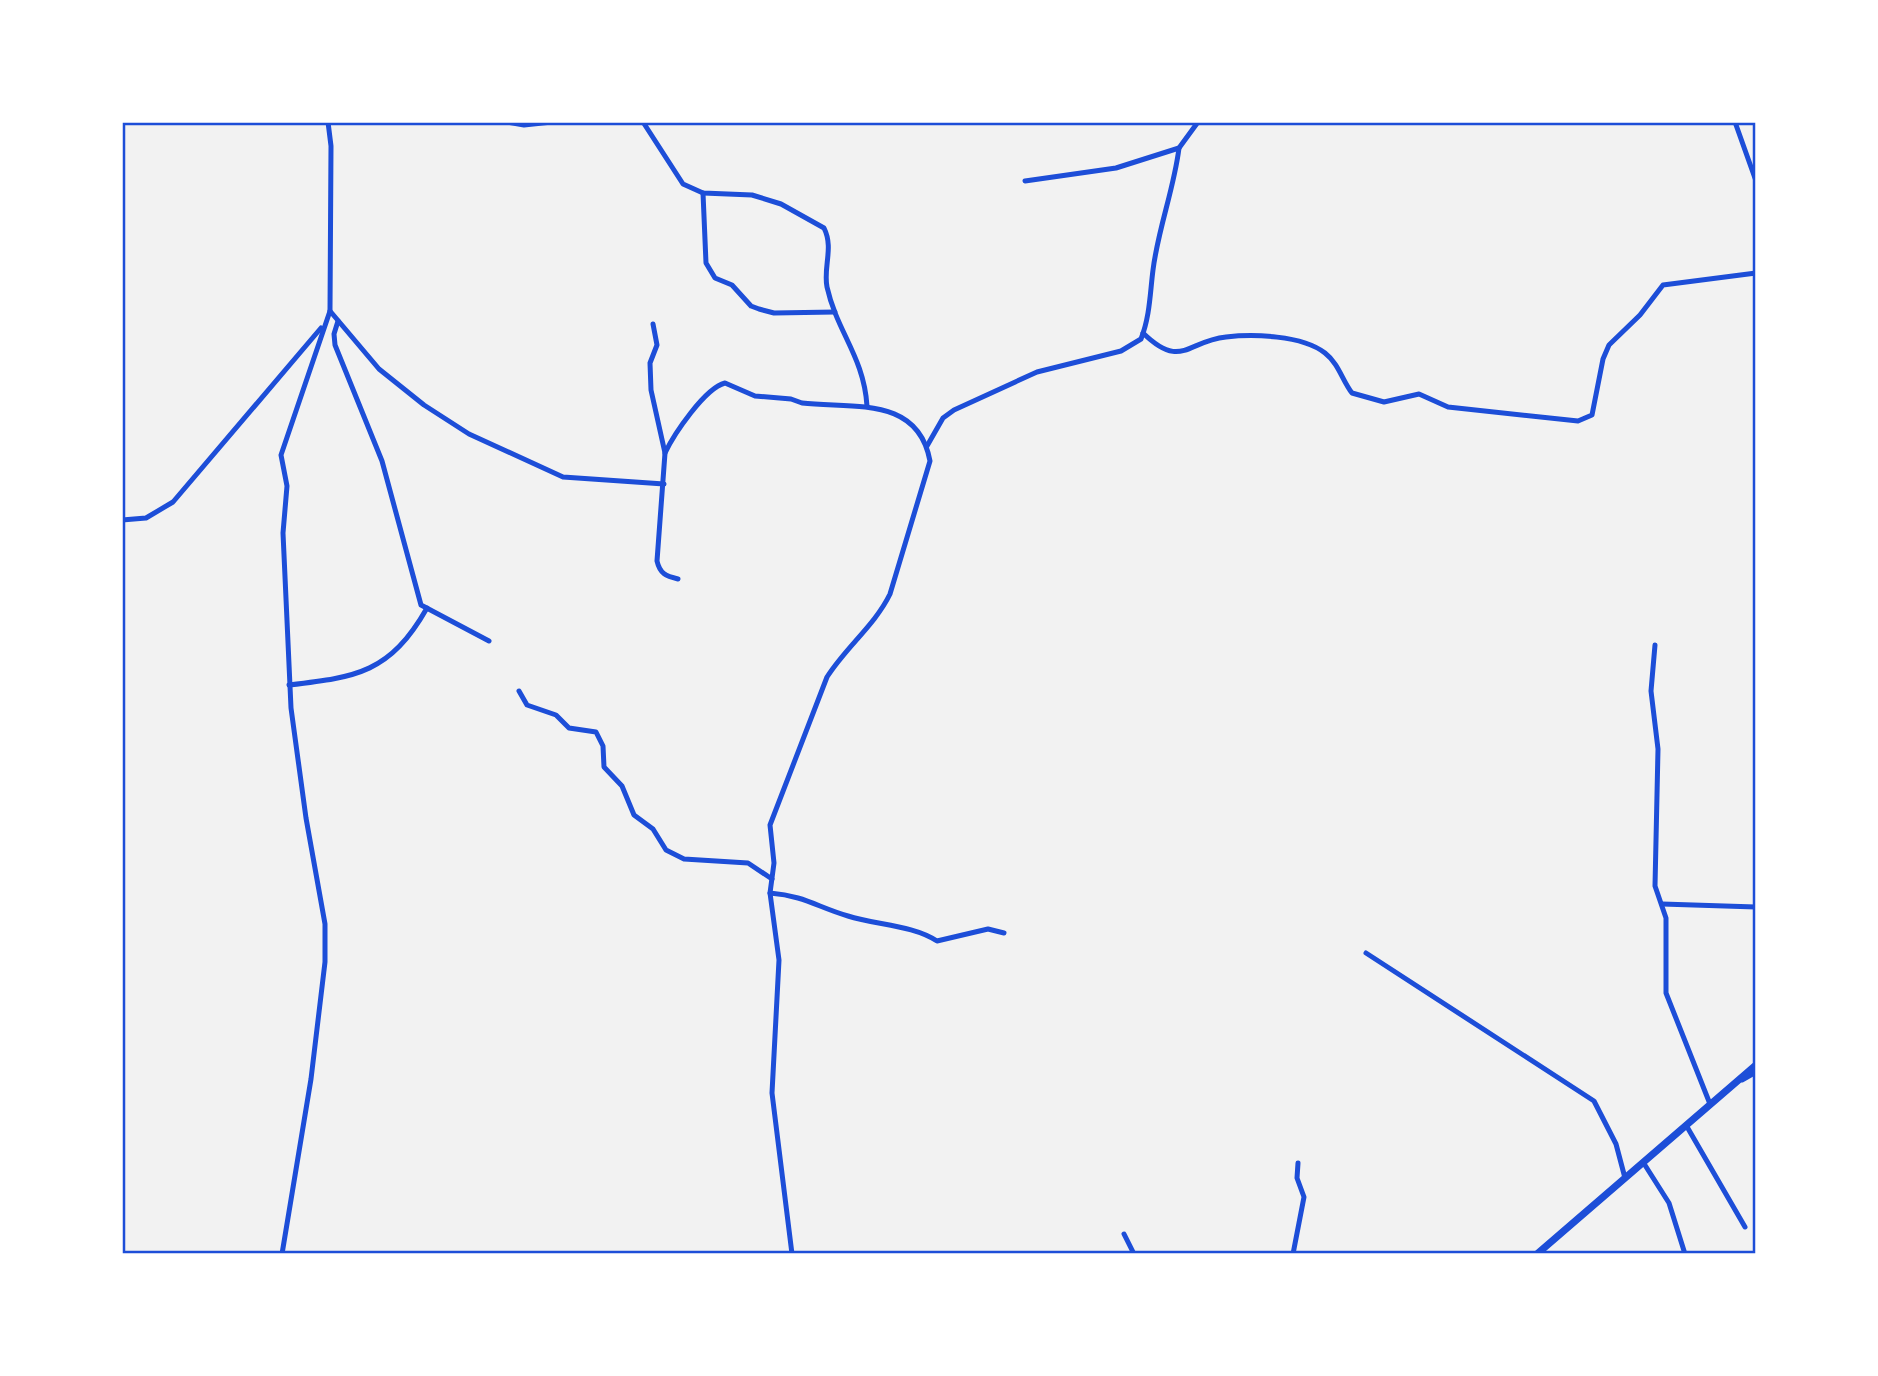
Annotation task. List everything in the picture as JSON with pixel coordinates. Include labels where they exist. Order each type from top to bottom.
[{"type":"main road","points":[[1537,1254],[1755,1065]]},
{"type":"street","points":[[282,1254],[311,1079],[325,962],[326,924],[306,818],[289,685],[283,533],[287,486],[281,455],[330,311],[331,146],[328,122]]},
{"type":"street","points":[[507,122],[524,125],[552,122]]},
{"type":"street","points":[[643,122],[683,184],[703,193],[752,195],[781,204],[824,228],[830,253],[827,286],[835,312],[860,364],[867,406]]},
{"type":"street","points":[[927,446],[943,418],[954,410],[1037,372],[1121,351],[1134,344],[1143,333],[1179,148],[1198,122]]},
{"type":"street","points":[[1735,122],[1755,181]]},
{"type":"street","points":[[1025,181],[1116,168],[1179,148]]},
{"type":"street","points":[[703,193],[706,263],[715,278],[732,285],[751,306],[759,309],[774,313],[835,312]]},
{"type":"street","points":[[1143,333],[1157,346],[1175,352],[1186,351],[1225,337],[1302,343],[1327,354],[1340,370],[1352,393],[1376,402],[1419,394],[1448,407],[1577,421],[1592,415],[1602,359],[1609,345],[1640,315],[1663,285],[1755,273]]},
{"type":"street","points":[[330,311],[379,369],[424,405],[469,434],[563,477],[664,484]]},
{"type":"street","points":[[338,321],[334,334],[341,365],[382,461],[421,604],[489,641]]},
{"type":"street","points":[[122,520],[146,518],[173,502],[324,324]]},
{"type":"street","points":[[653,324],[657,345],[650,363],[651,383],[665,453],[664,484],[657,530],[657,561],[659,569],[666,576],[678,579]]},
{"type":"street","points":[[665,453],[707,391],[724,383],[755,396],[810,404],[875,406],[911,423],[927,446],[930,461],[890,594],[883,608],[841,656],[827,677],[770,825],[770,893],[779,960],[772,1093],[792,1254]]},
{"type":"street","points":[[289,685],[344,678],[373,668],[398,648],[427,608]]},
{"type":"street","points":[[1655,646],[1651,691],[1658,749],[1656,886],[1667,918],[1666,993],[1710,1104]]},
{"type":"street","points":[[519,691],[527,705],[556,715],[569,728],[596,732],[603,746],[604,767],[622,786],[634,815],[653,829],[666,850],[684,859],[748,863],[772,879]]},
{"type":"street","points":[[770,893],[797,895],[846,916],[920,932],[937,941],[988,929],[1003,933]]},
{"type":"street","points":[[1662,904],[1755,907]]},
{"type":"street","points":[[1366,953],[1594,1101],[1616,1143],[1625,1178]]},
{"type":"street","points":[[1730,1087],[1755,1072]]},
{"type":"street","points":[[1686,1125],[1745,1227]]},
{"type":"street","points":[[1643,1162],[1669,1203],[1685,1254]]},
{"type":"street","points":[[1293,1254],[1304,1197],[1297,1178],[1298,1163]]},
{"type":"street","points":[[1125,1234],[1134,1254]]}]
